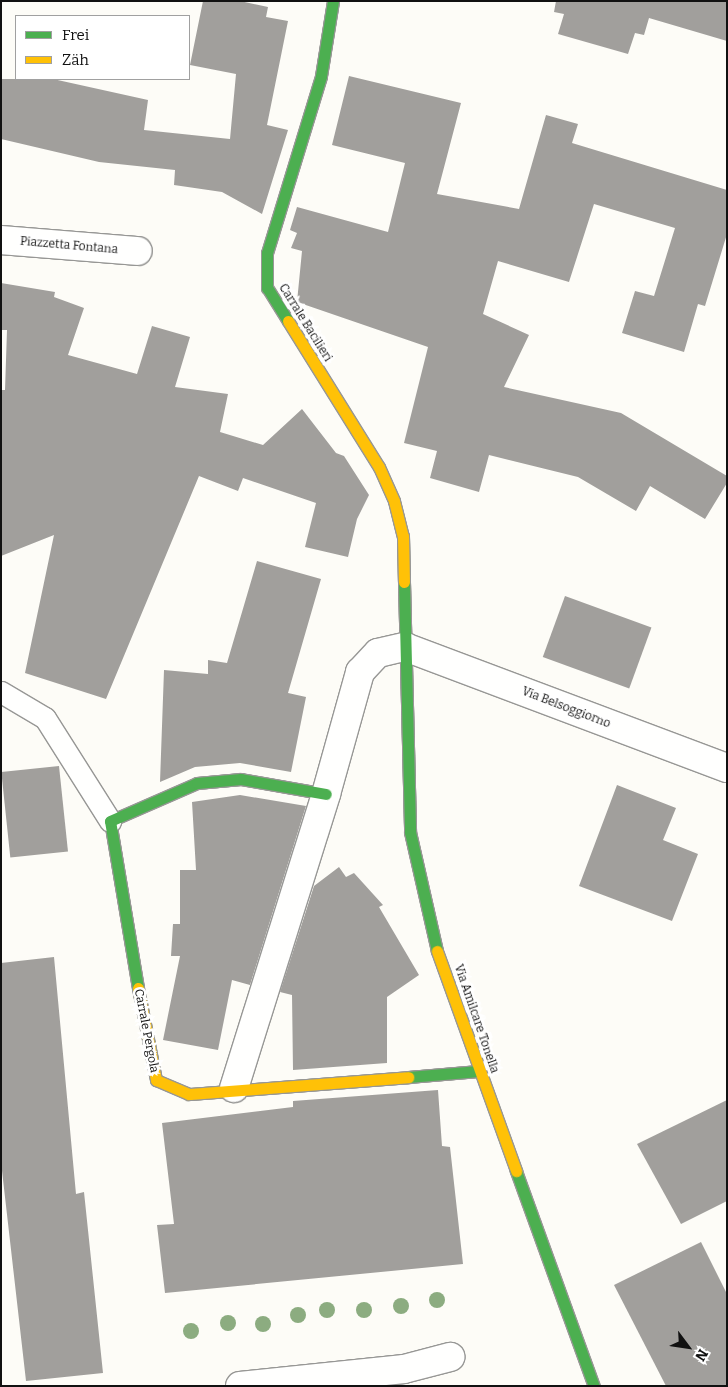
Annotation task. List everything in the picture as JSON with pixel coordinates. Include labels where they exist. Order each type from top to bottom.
[{"type":"street","name":"Carrale Bacilieri","points":[[333,1],[321,76],[267,253],[267,288],[379,467],[394,501],[403,536],[405,647]]},
{"type":"street","name":"Piazzetta Fontana","points":[[1,240],[138,251]]},
{"type":"street","name":"Via Belsoggiorno","points":[[405,647],[727,768]]},
{"type":"street","points":[[405,647],[378,653],[360,672],[326,794],[234,1088],[480,1071]]},
{"type":"street","name":"Via Amilcare Tonella","points":[[405,647],[410,832],[432,937],[594,1386]]},
{"type":"street","points":[[110,821],[197,783],[241,779],[326,794]]},
{"type":"street","name":"Carrale Pergola","points":[[110,821],[146,1037],[156,1080],[189,1094],[234,1088]]},
{"type":"street","points":[[240,1386],[404,1369],[450,1357]]},
{"type":"lane","points":[[1,692],[45,718],[110,821]]},
{"type":"building","points":[[203,1],[240,1],[268,7],[266,17],[288,21],[267,125],[288,130],[262,214],[222,192],[174,185],[175,170],[99,162],[1,139],[1,79],[15,79],[58,80],[148,100],[144,130],[230,139],[236,74],[190,65]]},
{"type":"building","points":[[556,1],[727,1],[727,41],[649,18],[644,35],[635,33],[628,54],[558,34],[564,14],[554,12]]},
{"type":"building","points":[[349,76],[461,103],[437,194],[519,209],[546,115],[578,124],[572,143],[727,190],[727,234],[705,306],[698,304],[684,352],[622,333],[635,291],[654,296],[675,228],[594,204],[569,282],[498,261],[483,314],[529,335],[504,387],[621,413],[727,476],[727,483],[705,519],[650,486],[636,511],[578,477],[489,455],[479,492],[430,478],[437,451],[404,443],[428,347],[297,302],[302,251],[291,248],[297,233],[290,230],[297,207],[388,232],[405,163],[332,145]]},
{"type":"building","points":[[1,283],[55,292],[54,297],[84,308],[68,355],[137,374],[152,326],[190,337],[175,387],[228,394],[220,432],[263,445],[302,409],[336,453],[344,456],[369,495],[357,519],[348,557],[305,547],[316,503],[243,478],[238,491],[199,476],[106,699],[25,673],[54,535],[1,556],[1,390],[5,390],[7,330],[1,330]]},
{"type":"building","points":[[257,561],[321,579],[288,693],[306,697],[291,772],[240,763],[195,767],[160,782],[164,670],[208,674],[208,660],[227,663]]},
{"type":"building","points":[[565,596],[651,627],[629,689],[543,657]]},
{"type":"building","points":[[59,766],[68,852],[10,858],[1,772]]},
{"type":"building","points":[[617,785],[676,808],[663,840],[698,854],[672,921],[579,886]]},
{"type":"building","points":[[240,795],[306,806],[250,985],[232,980],[218,1050],[163,1040],[180,956],[171,956],[173,924],[180,924],[180,870],[196,870],[192,802]]},
{"type":"building","points":[[339,867],[346,877],[354,873],[383,905],[379,907],[419,975],[387,997],[387,1063],[293,1070],[292,995],[280,992],[314,886]]},
{"type":"building","points":[[54,957],[76,1194],[84,1192],[103,1373],[26,1381],[1,1162],[1,963]]},
{"type":"building","points":[[438,1090],[442,1146],[450,1147],[463,1264],[165,1293],[157,1225],[174,1224],[162,1123],[293,1107],[293,1101]]},
{"type":"building","points":[[727,1100],[727,1201],[681,1224],[637,1144]]},
{"type":"building","points":[[701,1242],[727,1294],[727,1386],[666,1386],[614,1285]]},
{"type":"traffic: fast","points":[[288,321],[267,288],[267,253],[321,76],[333,1]]},
{"type":"traffic: fast","points":[[404,582],[410,832],[437,951]]},
{"type":"traffic: fast","points":[[138,988],[110,821],[197,783],[241,779],[326,794]]},
{"type":"traffic: fast","points":[[408,1077],[479,1071]]},
{"type":"traffic: fast","points":[[516,1171],[594,1386]]},
{"type":"traffic: slow","points":[[288,321],[379,467],[394,501],[403,536],[404,582]]},
{"type":"traffic: slow","points":[[437,951],[516,1171]]},
{"type":"traffic: slow","points":[[138,988],[156,1080],[189,1094],[408,1077]]}]
